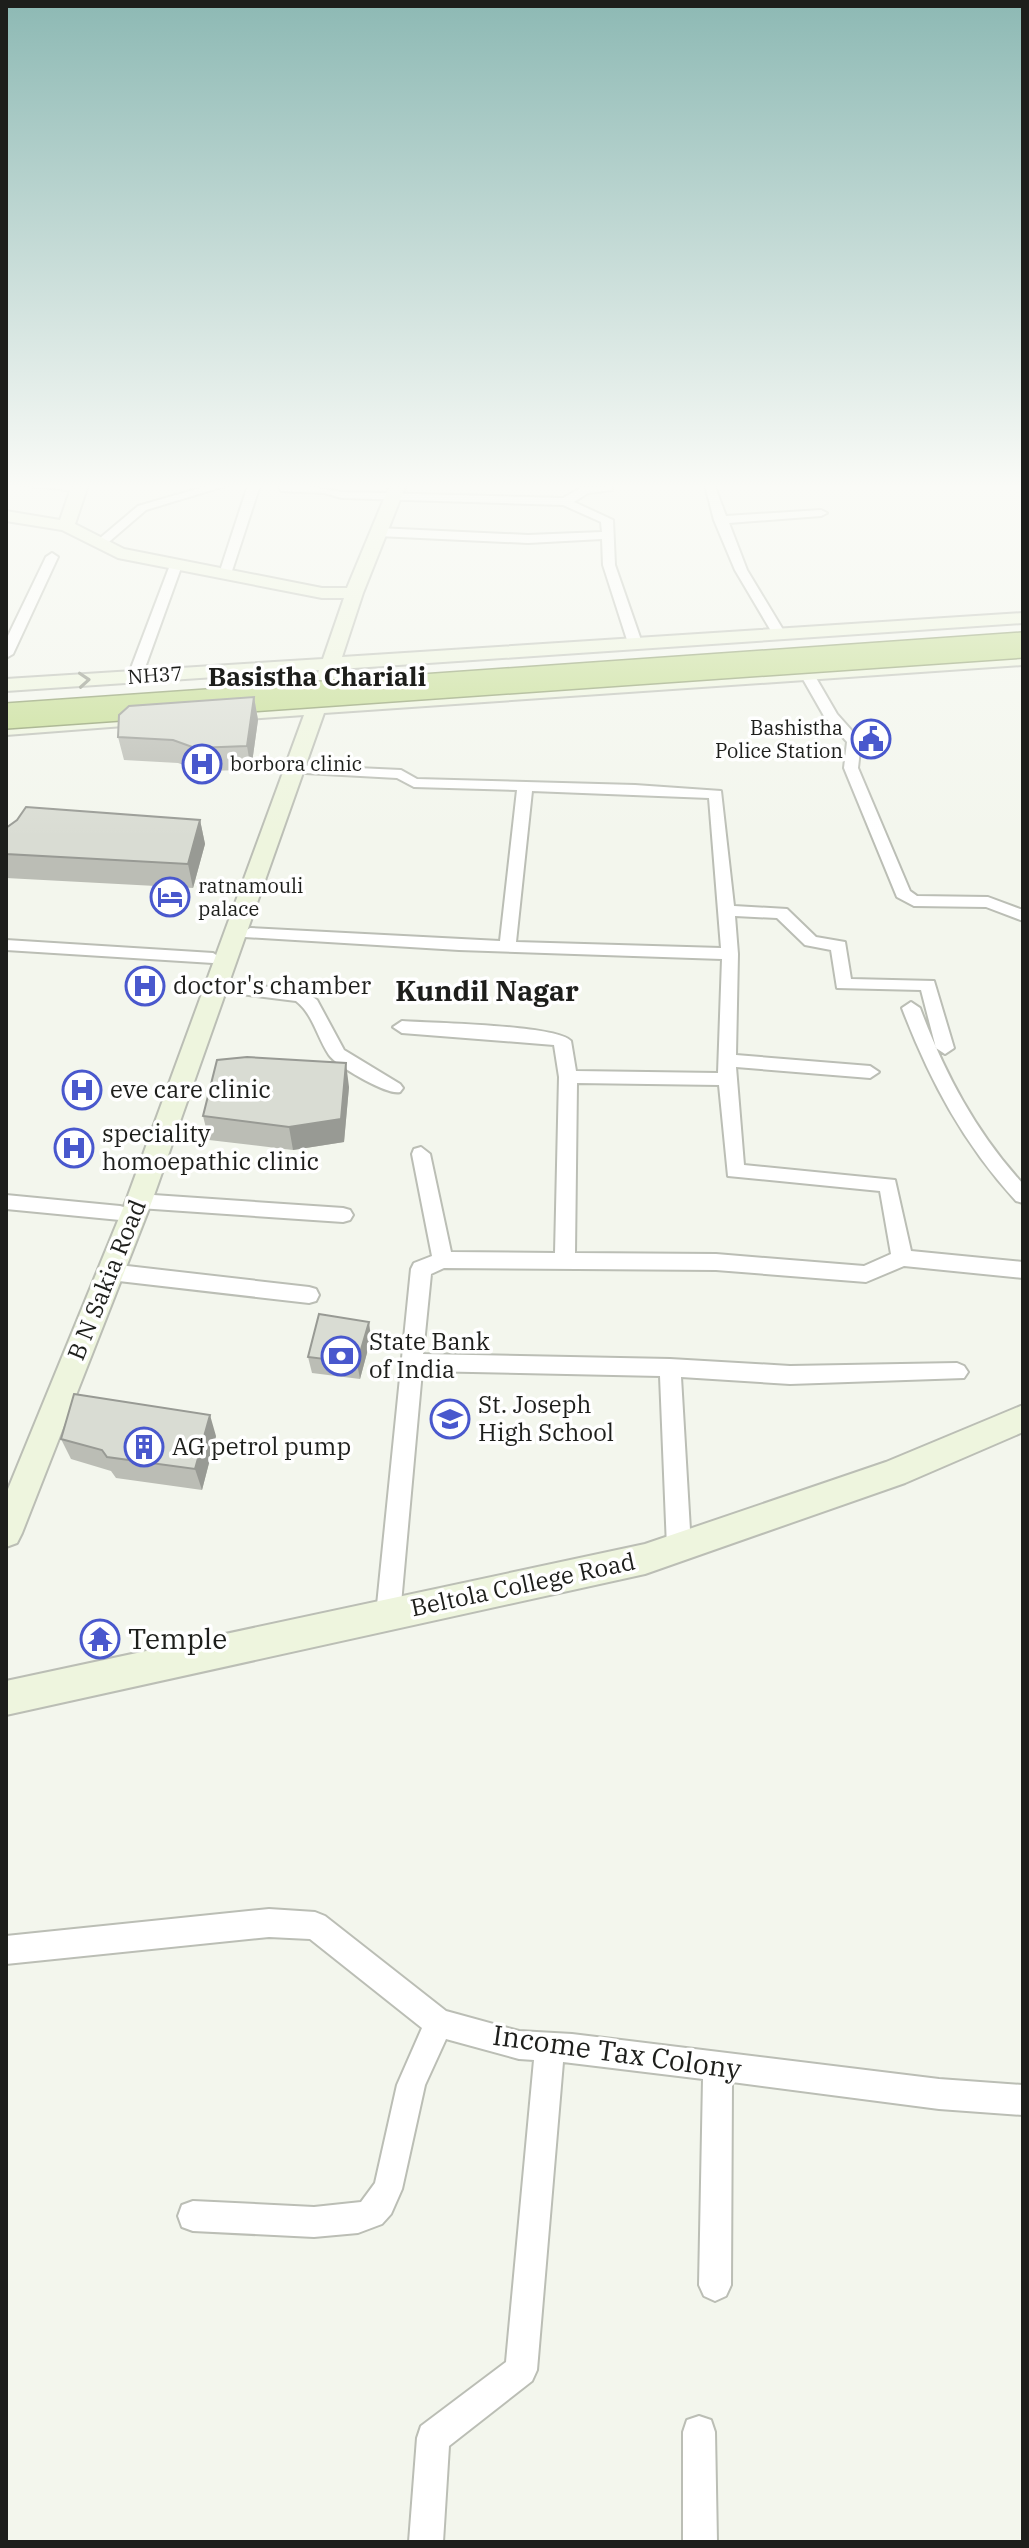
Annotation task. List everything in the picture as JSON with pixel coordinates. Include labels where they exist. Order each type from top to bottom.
[{"type":"highway","points":[[6,703],[1023,633]]},
{"type":"highway","points":[[6,716],[1023,645]]},
{"type":"street","points":[[6,654],[31,601]]},
{"type":"street","points":[[135,676],[163,601]]},
{"type":"street","points":[[310,709],[346,601]]},
{"type":"street","points":[[621,601],[635,643]]},
{"type":"street","points":[[760,601],[779,633]]},
{"type":"street","name":"NH37","points":[[6,685],[1023,618]]},
{"type":"street","points":[[6,729],[1023,659]]},
{"type":"street","points":[[807,674],[831,716],[854,741],[851,768],[903,894],[914,901],[988,902],[1023,916]]},
{"type":"street","name":"B N Sakia Road","points":[[6,1499],[130,1207],[216,986],[310,709]]},
{"type":"street","name":"B N Sakia Road","points":[[6,1533],[110,1272],[213,958],[310,709]]},
{"type":"street","points":[[292,769],[401,774],[414,783],[716,794],[730,954],[728,1069],[735,1171],[888,1185],[902,1258]]},
{"type":"street","points":[[507,947],[525,787]]},
{"type":"street","points":[[726,911],[781,913],[811,941],[839,946],[843,984],[928,985],[945,1048]]},
{"type":"street","points":[[250,933],[507,947],[730,954]]},
{"type":"street","points":[[6,945],[213,958]]},
{"type":"street","points":[[216,986],[300,996],[311,1004],[337,1054],[394,1088]]},
{"type":"street","points":[[911,1008],[936,1074],[953,1107],[981,1151],[1023,1196]]},
{"type":"street","points":[[402,1027],[539,1036],[562,1041],[568,1077],[565,1261]]},
{"type":"street","points":[[568,1077],[728,1069],[870,1072]]},
{"type":"street","points":[[421,1154],[443,1260]]},
{"type":"street","points":[[6,1202],[343,1215]]},
{"type":"street","points":[[388,1615],[421,1269],[443,1260],[716,1262],[866,1274],[902,1258],[1023,1270]]},
{"type":"street","points":[[110,1272],[309,1295]]},
{"type":"street","points":[[412,1362],[670,1368],[790,1375],[957,1372]]},
{"type":"street","points":[[670,1368],[679,1547]]},
{"type":"street","name":"Beltola College Road","points":[[6,1698],[645,1559],[894,1473],[1023,1418]]},
{"type":"street","name":"Income Tax Colony","points":[[6,1950],[25,1951],[269,1923],[315,1926],[439,2023],[519,2045],[550,2046],[939,2094],[1023,2100]]},
{"type":"street","points":[[193,2216],[339,2221],[371,2214],[383,2198],[396,2162],[412,2085],[439,2023]]},
{"type":"street","points":[[426,2542],[433,2438],[521,2370],[550,2046]]},
{"type":"street","points":[[715,2285],[718,2066]]},
{"type":"street","points":[[699,2432],[700,2542]]},
{"type":"building","points":[[254,697],[247,746],[195,748],[173,740],[118,737],[119,715],[129,706]]},
{"type":"building","points":[[26,807],[200,820],[188,864],[6,854],[6,828],[17,820]]},
{"type":"building","points":[[247,1057],[346,1063],[341,1119],[289,1127],[203,1116],[217,1060]]},
{"type":"building","points":[[319,1314],[369,1322],[357,1363],[308,1357]]},
{"type":"building","points":[[74,1394],[210,1415],[195,1469],[107,1457],[102,1450],[61,1439]]},
{"type":"place","name":"Bashistha Police Station","points":[[871,739]]},
{"type":"place","name":"borbora clinic","points":[[202,764]]},
{"type":"place","name":"ratnamouli palace","points":[[170,897]]},
{"type":"place","name":"doctor's chamber","points":[[145,986]]},
{"type":"place","name":"eve care clinic","points":[[82,1090]]},
{"type":"place","name":"speciality homoepathic clinic","points":[[74,1148]]},
{"type":"place","name":"State Bank of India","points":[[341,1356]]},
{"type":"place","name":"St. Joseph High School","points":[[450,1419]]},
{"type":"place","name":"AG petrol pump","points":[[144,1447]]},
{"type":"place","name":"Temple","points":[[100,1639]]},
{"type":"district","name":"Basistha Chariali","points":[[317,677]]},
{"type":"district","name":"Kundil Nagar","points":[[487,991]]}]
